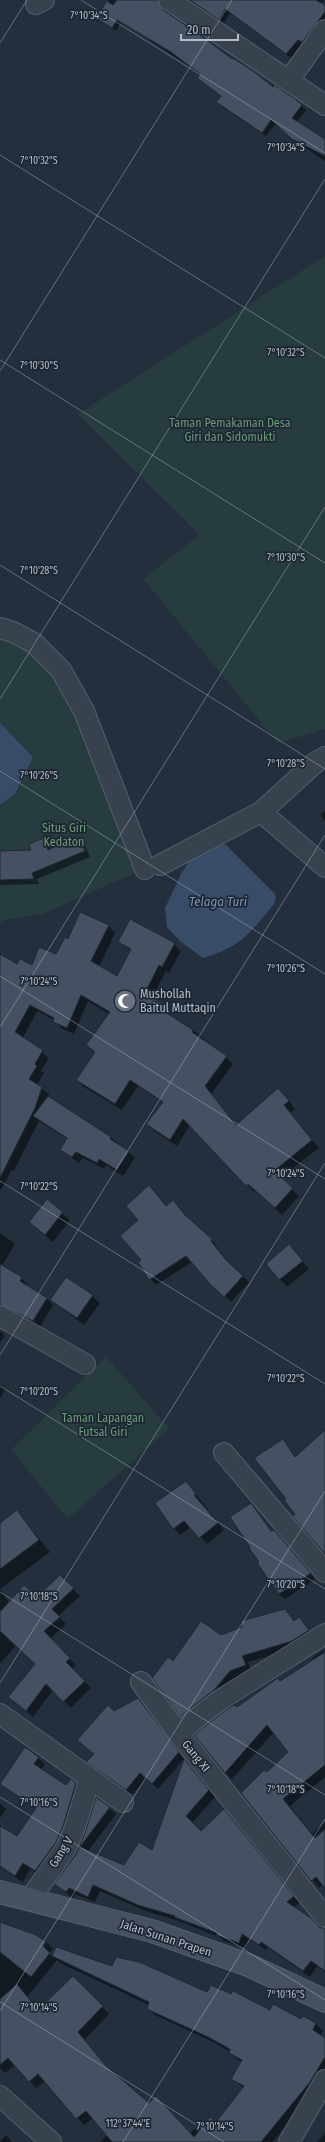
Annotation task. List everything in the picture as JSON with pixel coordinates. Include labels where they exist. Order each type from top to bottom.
[{"type":"main road","name":"Jalan Sunan Prapen","points":[[0,1892],[152,1931],[248,1965],[325,2001]]},
{"type":"street","points":[[169,0],[325,104]]},
{"type":"street","points":[[289,80],[325,30]]},
{"type":"street","points":[[0,628],[14,632],[34,643],[61,670],[84,711],[152,867],[261,812],[316,762],[325,757]]},
{"type":"street","points":[[261,812],[325,867]]},
{"type":"street","points":[[0,1316],[85,1364]]},
{"type":"street","points":[[224,1453],[325,1572]]},
{"type":"street","name":"Gang XI","points":[[325,1634],[220,1700],[178,1733],[325,1917]]},
{"type":"street","points":[[141,1682],[178,1733]]},
{"type":"street","points":[[0,1714],[123,1802]]},
{"type":"street","name":"Gang V","points":[[30,1899],[66,1848],[74,1830],[90,1778]]},
{"type":"street","points":[[289,2142],[325,2080]]},
{"type":"street","points":[[4,2106],[51,2142]]},
{"type":"green space","name":"Taman Pemakaman Desa Giri dan Sidomukti","points":[[325,256],[325,729],[278,743],[143,579],[200,535],[78,414]]},
{"type":"green space","name":"Situs Giri Kedaton","points":[[0,628],[67,680],[137,872],[42,914],[4,920],[0,923]]},
{"type":"green space","name":"Taman Lapangan Futsal Giri","points":[[106,1357],[169,1428],[68,1519],[11,1450]]},
{"type":"water","points":[[0,723],[33,757],[15,794],[0,805]]},
{"type":"water","name":"Telaga Turi","points":[[221,843],[226,845],[274,893],[276,897],[274,904],[244,938],[227,949],[203,958],[180,941],[167,927],[165,908],[182,872],[193,856]]},
{"type":"building","points":[[117,0],[158,0],[163,10],[232,59],[233,58],[253,71],[273,87],[275,85],[295,99],[302,105],[292,118],[325,139],[325,156],[292,139],[271,120],[262,133],[216,102],[221,96],[197,78],[200,74],[171,52],[117,20],[112,28],[96,18],[107,1],[113,5]]},
{"type":"building","points":[[190,0],[316,0],[325,5],[325,12],[302,42],[298,40],[286,54],[225,9],[219,20]]},
{"type":"building","points":[[78,836],[85,851],[32,873],[34,879],[0,880],[0,851],[31,850],[29,844],[44,838],[48,850]]},
{"type":"building","points":[[80,912],[109,925],[91,961],[117,976],[131,949],[118,942],[130,919],[175,943],[162,967],[159,965],[145,993],[162,1003],[159,1008],[193,1030],[192,1032],[227,1056],[205,1086],[236,1125],[278,1088],[289,1101],[284,1105],[312,1140],[274,1171],[293,1188],[275,1208],[248,1184],[246,1186],[183,1119],[170,1140],[146,1124],[163,1102],[130,1080],[115,1104],[76,1080],[95,1052],[86,1045],[110,1012],[81,995],[67,1028],[53,1022],[54,1018],[30,1005],[15,1032],[43,1050],[35,1064],[37,1066],[29,1079],[42,1087],[35,1108],[0,1178],[0,954],[17,964],[20,959],[32,965],[39,947],[56,954],[65,937],[68,939]]},
{"type":"building","points":[[48,1096],[111,1137],[110,1139],[129,1151],[117,1170],[99,1159],[97,1163],[76,1152],[72,1157],[60,1150],[67,1138],[33,1116]]},
{"type":"building","points":[[149,1185],[166,1206],[173,1200],[185,1215],[213,1240],[211,1241],[226,1260],[243,1276],[224,1297],[210,1284],[186,1256],[149,1280],[138,1262],[141,1260],[120,1236],[138,1220],[126,1206]]},
{"type":"building","points":[[47,1199],[63,1212],[45,1235],[29,1222]]},
{"type":"building","points":[[289,1244],[303,1261],[279,1280],[266,1264]]},
{"type":"building","points":[[0,1264],[22,1277],[20,1281],[47,1298],[33,1321],[0,1305]]},
{"type":"building","points":[[66,1277],[93,1295],[77,1318],[50,1300]]},
{"type":"building","points":[[325,1430],[325,1554],[292,1516],[295,1514],[284,1500],[286,1499],[254,1458],[283,1439],[295,1457]]},
{"type":"building","points":[[186,1481],[196,1494],[194,1495],[218,1523],[199,1538],[184,1521],[173,1529],[155,1503]]},
{"type":"building","points":[[251,1503],[271,1531],[274,1530],[311,1573],[279,1594],[257,1563],[259,1562],[230,1517]]},
{"type":"building","points":[[17,1510],[39,1540],[0,1569],[0,1523]]},
{"type":"building","points":[[60,1575],[74,1588],[52,1609],[60,1617],[44,1631],[70,1658],[66,1662],[85,1681],[63,1702],[46,1684],[26,1711],[8,1697],[35,1664],[0,1631],[0,1612],[24,1585],[37,1597]]},
{"type":"building","points":[[285,1609],[294,1621],[299,1617],[309,1630],[292,1641],[242,1656],[246,1665],[230,1671],[215,1689],[180,1717],[152,1678],[168,1657],[173,1661],[201,1621],[221,1635],[242,1627],[241,1621]]},
{"type":"building","points":[[325,1652],[325,1765],[283,1799],[315,1838],[325,1829],[325,1888],[316,1877],[311,1881],[241,1793],[264,1770],[267,1772],[288,1752],[267,1725],[225,1773],[194,1735],[227,1709],[234,1705],[237,1707],[278,1678],[280,1681]]},
{"type":"building","points":[[138,1698],[179,1752],[152,1784],[140,1773],[126,1790],[86,1762],[94,1754],[77,1740],[108,1705],[114,1711]]},
{"type":"building","points":[[25,1747],[39,1757],[34,1764],[66,1785],[71,1779],[76,1783],[63,1826],[56,1842],[35,1871],[23,1863],[15,1876],[0,1866],[0,1826],[17,1836],[36,1808],[0,1784]]},
{"type":"building","points":[[184,1759],[209,1790],[186,1816],[201,1831],[224,1809],[294,1896],[287,1902],[311,1918],[320,1928],[325,1928],[325,1971],[311,1961],[303,1971],[261,1942],[259,1945],[242,1934],[239,1943],[216,1935],[217,1933],[174,1917],[175,1916],[138,1905],[93,1885],[88,1897],[69,1888],[66,1892],[54,1884],[77,1853],[96,1797],[110,1807],[80,1847],[124,1865],[139,1842],[152,1850]]},
{"type":"building","points":[[0,1922],[36,1935],[46,1942],[43,1946],[50,1953],[31,1977],[0,1952]]},
{"type":"building","points":[[56,1947],[112,1966],[116,1957],[139,1962],[207,1992],[211,1985],[231,1994],[233,1991],[270,2010],[273,2004],[301,2019],[303,2016],[316,2023],[313,2030],[325,2038],[325,2057],[310,2082],[261,2142],[112,2142],[86,2111],[76,2119],[38,2074],[29,2082],[8,2058],[0,2065],[0,1999],[17,1984],[38,2010],[73,1976],[103,2006],[78,2032],[106,2066],[149,2103],[156,2096],[194,2137],[210,2117],[216,2122],[244,2086],[231,2079],[242,2060],[229,2053],[230,2049],[208,2037],[147,2009],[149,2002],[52,1956]]},
{"type":"place","name":"Mushollah Baitul Muttaqin","points":[[125,1001]]}]
